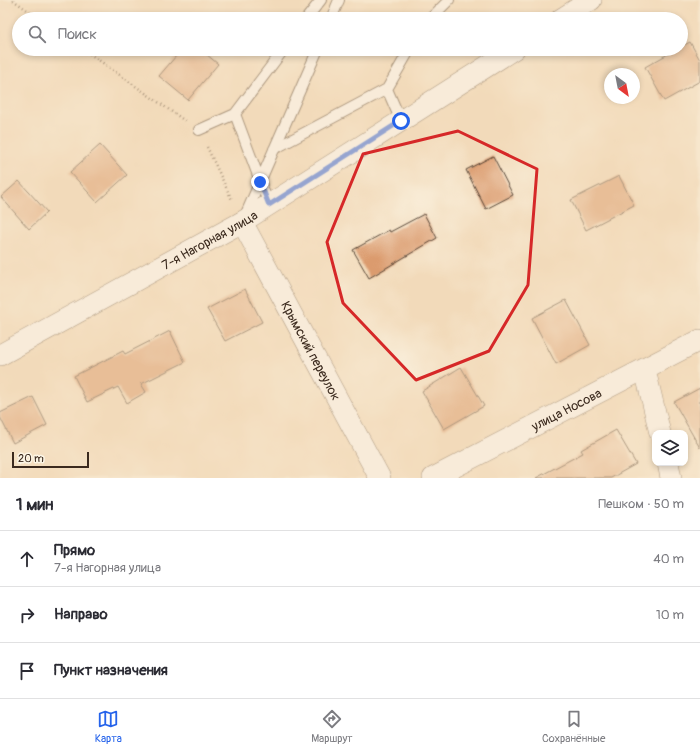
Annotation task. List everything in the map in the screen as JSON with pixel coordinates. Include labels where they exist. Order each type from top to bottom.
[{"type":"street","points":[[572,12],[591,0]]},
{"type":"street","name":"7-я Нагорная улица","points":[[0,355],[242,222],[503,56]]},
{"type":"street","name":"Крымский переулок","points":[[242,222],[380,478]]},
{"type":"street","name":"улица Носова","points":[[433,478],[645,370],[700,340]]},
{"type":"street","points":[[645,370],[659,430]]},
{"type":"street","points":[[669,466],[671,478]]},
{"type":"lane","points":[[312,12],[321,0]]},
{"type":"lane","points":[[334,12],[339,0]]},
{"type":"lane","points":[[437,12],[449,0]]},
{"type":"lane","points":[[199,130],[235,114],[279,56]]},
{"type":"lane","points":[[242,222],[315,56]]},
{"type":"lane","points":[[274,149],[387,90],[406,56]]},
{"type":"lane","points":[[387,90],[401,121]]},
{"type":"lane","points":[[235,114],[269,205]]},
{"type":"path","points":[[13,0],[30,12]]},
{"type":"path","points":[[93,56],[199,130],[242,222]]},
{"type":"highlighted area","points":[[458,131],[537,169],[528,285],[489,351],[416,380],[343,303],[327,242],[363,154]]},
{"type":"building","points":[[690,42],[700,60],[700,81],[664,101],[645,67],[665,56],[688,56],[688,43]]},
{"type":"building","points":[[176,56],[208,56],[218,64],[188,100],[159,76]]},
{"type":"building","points":[[100,145],[127,175],[97,202],[70,172]]},
{"type":"building","points":[[493,156],[513,195],[486,209],[466,170]]},
{"type":"building","points":[[619,176],[634,205],[586,230],[571,200]]},
{"type":"building","points":[[19,181],[47,212],[29,229],[1,197]]},
{"type":"building","points":[[424,214],[437,238],[369,278],[353,250],[389,230],[390,232]]},
{"type":"building","points":[[245,289],[262,322],[225,341],[207,309]]},
{"type":"building","points":[[566,300],[590,345],[556,364],[532,318]]},
{"type":"building","points":[[170,331],[185,362],[141,384],[146,392],[127,403],[118,387],[87,402],[74,376],[123,351],[125,354]]},
{"type":"building","points":[[461,367],[484,406],[444,429],[422,391]]},
{"type":"building","points":[[700,388],[700,448],[674,402]]},
{"type":"building","points":[[33,397],[47,425],[13,443],[0,417],[0,413]]},
{"type":"building","points":[[616,430],[636,464],[611,478],[536,478],[583,453],[581,450]]},
{"type":"route","points":[[260,182],[269,205],[401,121]]}]
